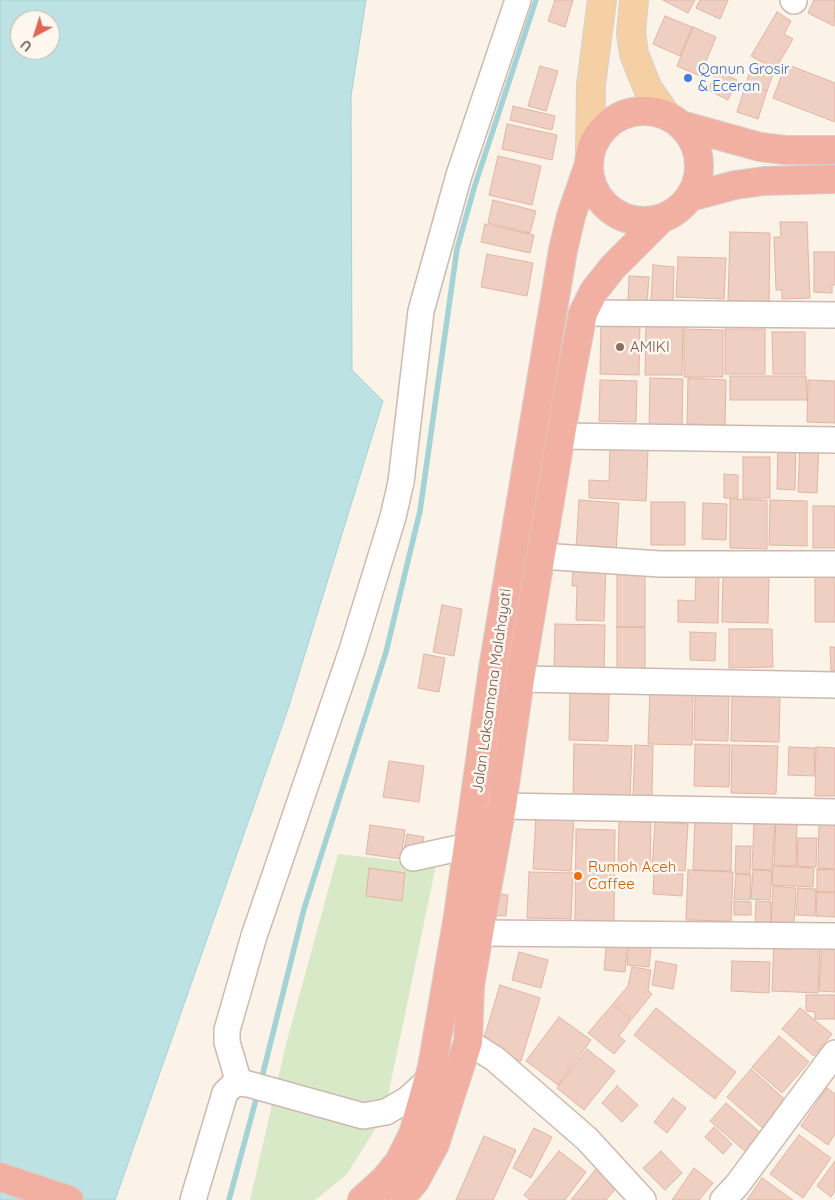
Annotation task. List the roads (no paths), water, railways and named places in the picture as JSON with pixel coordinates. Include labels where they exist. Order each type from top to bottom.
[{"type":"highway","points":[[674,120],[690,137],[697,151],[698,175],[690,197],[682,206],[662,218],[647,221],[632,220],[618,215],[606,206],[597,195],[591,181],[589,159],[596,137],[606,124],[620,116],[635,111],[651,111],[760,147],[785,150],[835,150]]},
{"type":"highway","name":"Jalan Laksamana Malahayati","points":[[362,1200],[385,1179],[398,1162],[413,1134],[429,1080],[440,1028],[494,668],[563,250],[570,216],[589,159]]},
{"type":"highway","points":[[690,197],[735,185],[764,180],[835,179]]},
{"type":"highway","name":"Jalan Laksamana Malahayati","points":[[399,1200],[415,1181],[435,1144],[468,1042],[470,986],[478,933],[502,806],[520,679],[562,436],[570,375],[583,313],[594,291],[613,267],[662,218]]},
{"type":"highway","points":[[0,1177],[70,1200]]},
{"type":"main road","points":[[589,159],[591,85],[602,0]]},
{"type":"main road","points":[[634,0],[631,33],[634,54],[648,89],[674,120]]},
{"type":"street","points":[[243,1083],[229,1052],[227,1030],[254,936],[346,669],[393,517],[400,482],[420,311],[459,175],[518,0]]},
{"type":"street","points":[[583,313],[835,315]]},
{"type":"street","points":[[562,436],[835,440]]},
{"type":"street","points":[[541,556],[660,564],[835,564]]},
{"type":"street","points":[[520,679],[835,685]]},
{"type":"street","points":[[475,804],[835,812]]},
{"type":"street","points":[[413,858],[468,846]]},
{"type":"street","points":[[478,933],[835,936]]},
{"type":"street","points":[[468,1042],[487,1053],[526,1084],[587,1139],[633,1196]]},
{"type":"street","points":[[723,1200],[826,1083],[835,1053]]},
{"type":"street","points":[[193,1200],[225,1093],[243,1083],[351,1114],[375,1115],[386,1112],[408,1099],[429,1080]]},
{"type":"water","points":[[0,0],[366,0],[351,96],[352,370],[383,401],[288,709],[115,1200],[0,1200]]},
{"type":"waterway","points":[[261,1081],[304,909],[386,652],[420,511],[457,249],[475,185],[536,0]]},
{"type":"waterway","points":[[229,1200],[258,1092]]},
{"type":"place","name":"Qanun Grosir & Eceran","points":[[688,78]]},
{"type":"place","name":"AMIKI","points":[[620,347]]},
{"type":"place","name":"Rumoh Aceh Caffee","points":[[578,876]]}]
